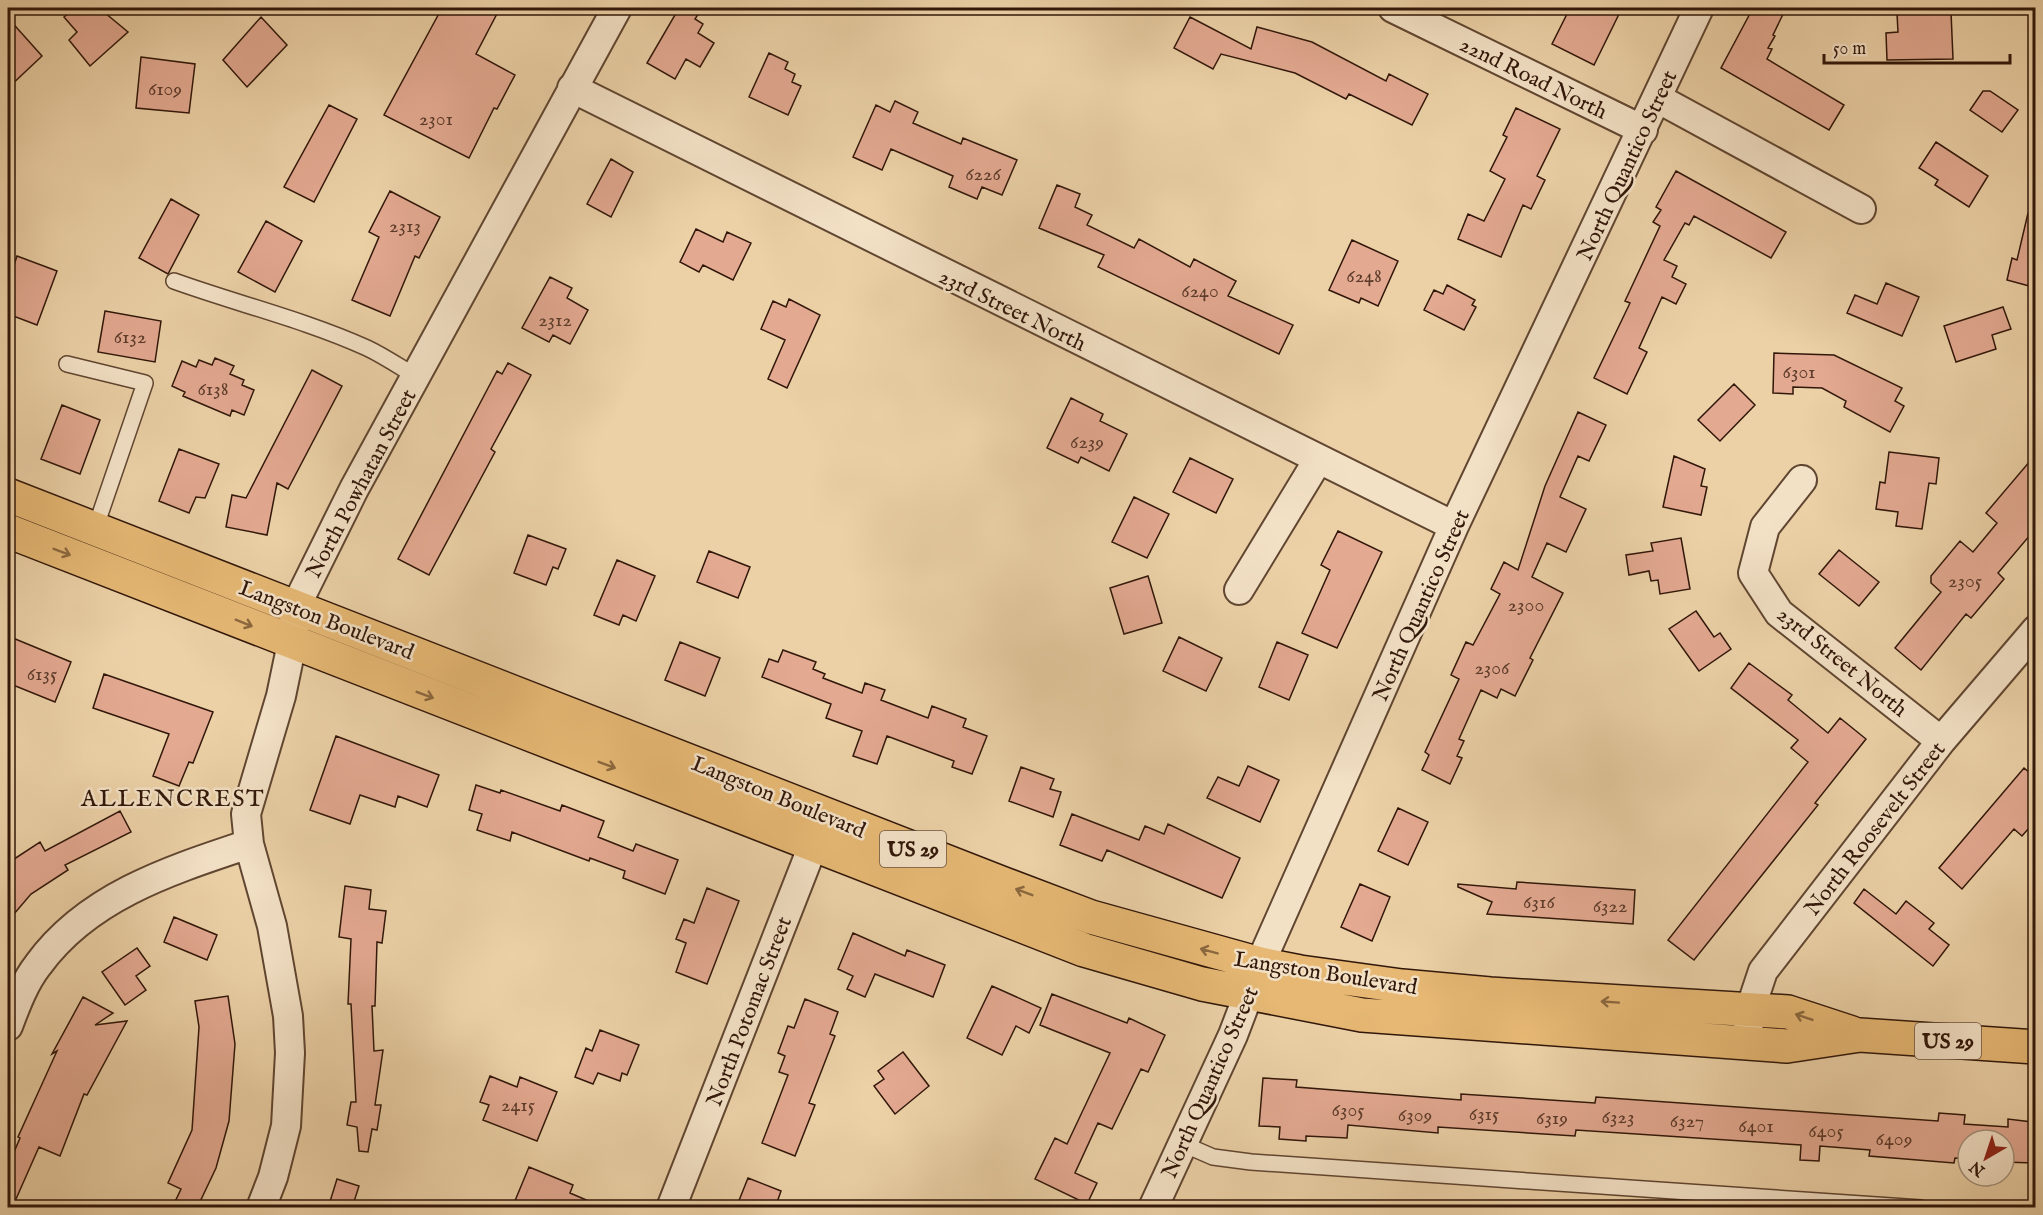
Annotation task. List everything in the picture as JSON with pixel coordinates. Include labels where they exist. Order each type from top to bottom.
[{"type":"main road","name":"Langston Boulevard","points":[[8,495],[825,815],[1254,979],[1362,1016],[1787,1046],[1860,1035],[2036,1047]]},
{"type":"main road","name":"Langston Boulevard","points":[[8,531],[1084,950],[1173,976],[1413,987],[1788,1012],[1860,1035]]},
{"type":"street","name":"North Powhatan Street","points":[[261,1208],[273,1177],[286,1126],[290,1053],[288,1016],[272,926],[245,821],[247,806],[281,696],[292,643],[296,606],[354,489],[617,8]]},
{"type":"street","name":"22nd Road North","points":[[1393,8],[1643,130]]},
{"type":"street","name":"North Quantico Street","points":[[1153,1208],[1233,1035],[1254,979],[1454,526],[1699,8]]},
{"type":"street","name":"23rd Street North","points":[[572,88],[1454,526]]},
{"type":"street","points":[[1657,99],[1861,209]]},
{"type":"street","points":[[1239,590],[1318,460]]},
{"type":"street","name":"23rd Street North","points":[[1802,480],[1765,527],[1753,573],[1779,613],[1941,741]]},
{"type":"street","name":"North Roosevelt Street","points":[[1747,1043],[1750,1010],[1763,971],[1941,741],[2036,630]]},
{"type":"street","name":"North Potomac Street","points":[[671,1208],[825,815]]},
{"type":"street","points":[[8,1026],[28,980],[38,964],[84,917],[165,873],[249,843]]},
{"type":"lane","points":[[174,281],[238,304],[269,311],[349,341],[369,349],[415,376]]},
{"type":"lane","points":[[67,364],[145,383],[95,529]]},
{"type":"lane","points":[[1183,1144],[1213,1157],[1251,1162],[1921,1208]]},
{"type":"building","points":[[75,8],[99,8],[128,32],[90,66],[69,40],[77,32],[64,17]]},
{"type":"building","points":[[442,8],[500,8],[476,54],[515,75],[497,109],[494,108],[469,158],[384,115]]},
{"type":"building","points":[[679,8],[702,8],[695,19],[703,24],[698,33],[714,43],[700,67],[686,59],[675,79],[647,63]]},
{"type":"building","points":[[1570,8],[1622,8],[1594,65],[1552,44]]},
{"type":"building","points":[[1753,8],[1786,8],[1768,48],[1772,49],[1767,59],[1844,105],[1829,130],[1721,68]]},
{"type":"building","points":[[1951,12],[1953,59],[1887,60],[1886,33],[1898,32],[1897,13]]},
{"type":"building","points":[[261,17],[287,45],[247,87],[223,60]]},
{"type":"building","points":[[1190,17],[1251,49],[1257,27],[1312,42],[1386,81],[1389,74],[1428,94],[1412,125],[1349,94],[1346,99],[1295,73],[1221,54],[1213,69],[1174,48]]},
{"type":"building","points":[[8,18],[42,56],[8,88]]},
{"type":"building","points":[[769,53],[788,62],[785,69],[795,74],[792,82],[801,86],[788,115],[749,97]]},
{"type":"building","points":[[141,57],[195,64],[189,113],[136,108]]},
{"type":"building","points":[[1983,91],[1990,91],[2018,110],[2002,132],[1970,110]]},
{"type":"building","points":[[895,101],[918,112],[913,123],[961,144],[963,138],[1017,160],[1002,195],[982,187],[977,199],[949,187],[953,176],[891,149],[882,170],[853,157],[876,105],[890,112]]},
{"type":"building","points":[[329,105],[357,119],[314,202],[284,187]]},
{"type":"building","points":[[1516,108],[1560,129],[1537,176],[1545,180],[1531,209],[1523,205],[1501,257],[1458,239],[1468,214],[1484,221],[1505,179],[1490,171],[1507,137],[1503,135]]},
{"type":"building","points":[[1936,142],[1988,176],[1969,207],[1935,185],[1938,180],[1919,168]]},
{"type":"building","points":[[611,159],[633,172],[611,217],[587,204]]},
{"type":"building","points":[[1676,171],[1786,232],[1771,258],[1694,216],[1689,225],[1685,223],[1664,260],[1677,266],[1672,277],[1686,284],[1676,304],[1662,297],[1639,348],[1647,352],[1627,394],[1594,378],[1630,303],[1625,301],[1660,226],[1653,222],[1661,210],[1656,207]]},
{"type":"building","points":[[1057,185],[1080,194],[1075,207],[1092,215],[1087,225],[1134,248],[1139,239],[1190,267],[1194,259],[1236,281],[1228,296],[1293,325],[1279,354],[1098,267],[1104,255],[1039,228]]},
{"type":"building","points":[[390,191],[440,217],[419,258],[415,256],[390,316],[352,300],[379,237],[369,232]]},
{"type":"building","points":[[171,199],[199,215],[168,274],[139,258]]},
{"type":"building","points":[[2028,213],[2036,214],[2036,275],[2033,287],[2007,280],[2012,258],[2017,260]]},
{"type":"building","points":[[266,221],[302,241],[275,292],[238,272]]},
{"type":"building","points":[[696,229],[723,242],[727,232],[751,243],[733,280],[703,265],[699,272],[680,262]]},
{"type":"building","points":[[1352,240],[1398,261],[1378,306],[1361,298],[1359,303],[1329,290]]},
{"type":"building","points":[[17,256],[57,271],[37,325],[8,314],[8,283]]},
{"type":"building","points":[[550,277],[572,288],[567,298],[588,310],[570,344],[553,335],[549,342],[522,328]]},
{"type":"building","points":[[1886,283],[1919,297],[1902,336],[1847,313],[1855,295],[1877,304]]},
{"type":"building","points":[[1447,285],[1475,300],[1472,305],[1476,307],[1464,330],[1424,310],[1434,290],[1443,294]]},
{"type":"building","points":[[789,299],[820,315],[787,388],[768,379],[785,340],[761,329],[773,301],[786,307]]},
{"type":"building","points":[[2003,307],[2011,329],[1992,335],[1996,349],[1956,362],[1944,326]]},
{"type":"building","points":[[105,311],[161,321],[155,362],[98,352]]},
{"type":"building","points":[[1774,353],[1834,355],[1902,388],[1895,401],[1904,406],[1890,432],[1844,407],[1846,401],[1822,388],[1793,387],[1793,394],[1773,393]]},
{"type":"building","points":[[215,358],[234,366],[230,374],[244,380],[242,385],[254,390],[244,415],[232,410],[230,416],[183,396],[185,392],[172,386],[182,361],[196,367],[199,360],[212,365]]},
{"type":"building","points":[[508,363],[531,375],[491,449],[495,452],[429,575],[398,559],[497,371],[502,374]]},
{"type":"building","points":[[312,370],[342,386],[288,489],[277,483],[267,535],[226,527],[232,495],[246,498]]},
{"type":"building","points":[[1734,384],[1755,405],[1720,441],[1698,420]]},
{"type":"building","points":[[1071,398],[1103,414],[1100,421],[1127,434],[1109,471],[1081,457],[1078,463],[1047,448]]},
{"type":"building","points":[[62,405],[100,420],[80,474],[41,459]]},
{"type":"building","points":[[1578,412],[1606,425],[1589,461],[1578,456],[1560,497],[1586,509],[1566,552],[1547,543],[1532,577],[1563,593],[1530,658],[1533,660],[1515,696],[1501,689],[1497,698],[1481,690],[1459,739],[1464,741],[1457,756],[1462,758],[1450,784],[1422,770],[1429,755],[1425,752],[1459,679],[1451,675],[1466,642],[1473,645],[1500,594],[1491,589],[1504,562],[1518,570],[1545,486]]},
{"type":"building","points":[[179,449],[219,464],[205,498],[196,497],[189,513],[159,501]]},
{"type":"building","points":[[1889,452],[1939,458],[1936,484],[1929,483],[1922,529],[1896,526],[1898,512],[1876,509],[1880,482],[1885,483]]},
{"type":"building","points":[[2036,454],[2036,528],[1998,573],[2004,579],[1971,618],[1966,614],[1921,670],[1895,648],[1941,592],[1931,583],[1931,576],[1960,541],[1973,552],[1997,523],[1986,513]]},
{"type":"building","points":[[1674,456],[1705,469],[1701,486],[1707,487],[1701,515],[1663,507]]},
{"type":"building","points":[[1190,458],[1233,479],[1216,513],[1173,492]]},
{"type":"building","points":[[1134,497],[1169,514],[1147,558],[1112,542]]},
{"type":"building","points":[[1338,531],[1382,552],[1337,648],[1302,633],[1330,570],[1321,565]]},
{"type":"building","points":[[528,535],[566,549],[558,569],[553,567],[546,585],[514,573]]},
{"type":"building","points":[[1681,538],[1690,589],[1660,594],[1658,580],[1651,581],[1649,571],[1629,575],[1626,555],[1653,551],[1651,543]]},
{"type":"building","points":[[1839,550],[1879,582],[1859,606],[1819,574]]},
{"type":"building","points":[[709,551],[750,567],[738,598],[697,582]]},
{"type":"building","points":[[617,560],[655,576],[636,621],[623,615],[619,625],[594,615]]},
{"type":"building","points":[[1148,576],[1162,623],[1124,634],[1110,588]]},
{"type":"building","points":[[1696,611],[1714,637],[1720,633],[1731,649],[1699,671],[1669,629]]},
{"type":"building","points":[[8,636],[71,662],[55,702],[8,683]]},
{"type":"building","points":[[1179,637],[1222,658],[1206,691],[1163,671]]},
{"type":"building","points":[[680,642],[720,658],[705,696],[665,680]]},
{"type":"building","points":[[1277,642],[1308,655],[1289,700],[1259,687]]},
{"type":"building","points":[[783,650],[816,662],[813,669],[825,674],[823,678],[862,693],[865,683],[885,690],[881,700],[928,718],[932,706],[966,719],[963,727],[987,736],[972,774],[952,767],[954,761],[887,736],[877,764],[853,756],[862,731],[826,718],[831,704],[762,677],[769,659],[778,662]]},
{"type":"building","points":[[1749,663],[1792,695],[1788,700],[1828,733],[1840,718],[1866,739],[1815,803],[1818,805],[1694,960],[1668,940],[1808,762],[1791,748],[1798,740],[1731,688]]},
{"type":"building","points":[[104,674],[213,712],[193,763],[189,762],[179,786],[153,776],[169,734],[93,708]]},
{"type":"building","points":[[336,736],[439,775],[427,807],[398,796],[395,807],[360,795],[350,824],[310,810]]},
{"type":"building","points":[[1248,766],[1279,780],[1260,822],[1207,798],[1218,777],[1239,786]]},
{"type":"building","points":[[1021,767],[1054,779],[1050,789],[1061,792],[1053,817],[1009,801]]},
{"type":"building","points":[[2024,768],[2036,778],[2036,820],[2022,836],[2014,829],[1962,889],[1939,868]]},
{"type":"building","points":[[476,785],[500,793],[501,790],[560,811],[562,805],[604,821],[598,837],[633,851],[636,844],[678,860],[665,894],[623,878],[625,871],[590,858],[589,861],[512,832],[510,841],[477,830],[482,814],[469,810]]},
{"type":"building","points":[[1398,808],[1428,822],[1408,865],[1378,851]]},
{"type":"building","points":[[120,811],[131,832],[65,865],[68,870],[31,894],[8,921],[8,863],[40,842],[45,851]]},
{"type":"building","points":[[1072,814],[1139,840],[1145,826],[1164,834],[1168,824],[1240,858],[1222,898],[1107,850],[1102,861],[1060,845]]},
{"type":"building","points":[[1517,882],[1635,890],[1633,924],[1487,914],[1492,902],[1458,887],[1458,884],[1516,889]]},
{"type":"building","points":[[1360,884],[1390,897],[1372,941],[1341,927]]},
{"type":"building","points":[[345,886],[371,890],[369,909],[386,911],[382,943],[377,942],[375,1006],[372,1006],[374,1051],[383,1050],[375,1105],[381,1105],[377,1130],[372,1129],[368,1152],[359,1151],[357,1127],[347,1125],[351,1102],[356,1102],[351,1004],[348,1004],[351,939],[339,937]]},
{"type":"building","points":[[707,888],[739,901],[707,984],[676,972],[686,943],[676,939],[684,919],[694,923]]},
{"type":"building","points":[[1864,889],[1896,914],[1906,901],[1934,923],[1929,929],[1949,945],[1933,966],[1854,903]]},
{"type":"building","points":[[174,917],[217,935],[207,960],[164,942]]},
{"type":"building","points":[[853,933],[905,956],[907,950],[945,965],[933,997],[875,974],[865,997],[847,989],[853,976],[838,969]]},
{"type":"building","points":[[137,948],[150,966],[136,976],[146,990],[125,1005],[102,972]]},
{"type":"building","points":[[992,986],[1041,1008],[1029,1033],[1016,1026],[1002,1055],[967,1038]]},
{"type":"building","points":[[1052,994],[1127,1023],[1129,1018],[1165,1035],[1148,1072],[1141,1069],[1112,1129],[1098,1123],[1075,1173],[1097,1183],[1087,1204],[1035,1179],[1055,1138],[1067,1144],[1110,1053],[1040,1025]]},
{"type":"building","points":[[228,996],[235,1044],[229,1121],[216,1168],[197,1208],[172,1208],[181,1189],[168,1183],[192,1130],[199,1027],[195,1001]]},
{"type":"building","points":[[83,997],[113,1013],[95,1025],[127,1021],[87,1095],[84,1094],[60,1156],[39,1147],[12,1208],[8,1208],[8,1166],[20,1138],[18,1137],[57,1051],[52,1054]]},
{"type":"building","points":[[805,999],[838,1012],[830,1034],[835,1036],[809,1103],[815,1105],[795,1156],[762,1143],[788,1075],[779,1072],[785,1056],[778,1053],[788,1026],[794,1028]]},
{"type":"building","points":[[600,1030],[639,1045],[627,1075],[622,1073],[620,1081],[598,1073],[593,1084],[575,1077],[586,1048],[592,1051]]},
{"type":"building","points":[[903,1052],[929,1086],[895,1114],[874,1086],[884,1079],[878,1071]]},
{"type":"building","points":[[490,1076],[517,1087],[520,1077],[557,1092],[537,1141],[483,1120],[489,1105],[480,1102]]},
{"type":"building","points":[[1263,1078],[1297,1080],[1296,1087],[1461,1100],[1461,1094],[1595,1103],[1596,1097],[1938,1121],[1939,1113],[1965,1115],[1964,1124],[2008,1127],[2008,1119],[2032,1122],[2031,1128],[2036,1128],[2036,1163],[2016,1162],[2016,1128],[1956,1128],[1954,1163],[1869,1156],[1870,1150],[1820,1146],[1819,1161],[1800,1160],[1801,1145],[1576,1130],[1575,1136],[1438,1127],[1438,1133],[1348,1125],[1347,1138],[1306,1136],[1306,1141],[1279,1139],[1280,1127],[1259,1126]]},
{"type":"building","points":[[529,1167],[573,1185],[570,1193],[605,1208],[512,1208]]},
{"type":"building","points":[[748,1178],[781,1191],[775,1208],[736,1208]]},
{"type":"building","points":[[337,1179],[359,1186],[352,1208],[328,1208]]},
{"type":"district","name":"ALLENCREST","points":[[173,798]]}]
